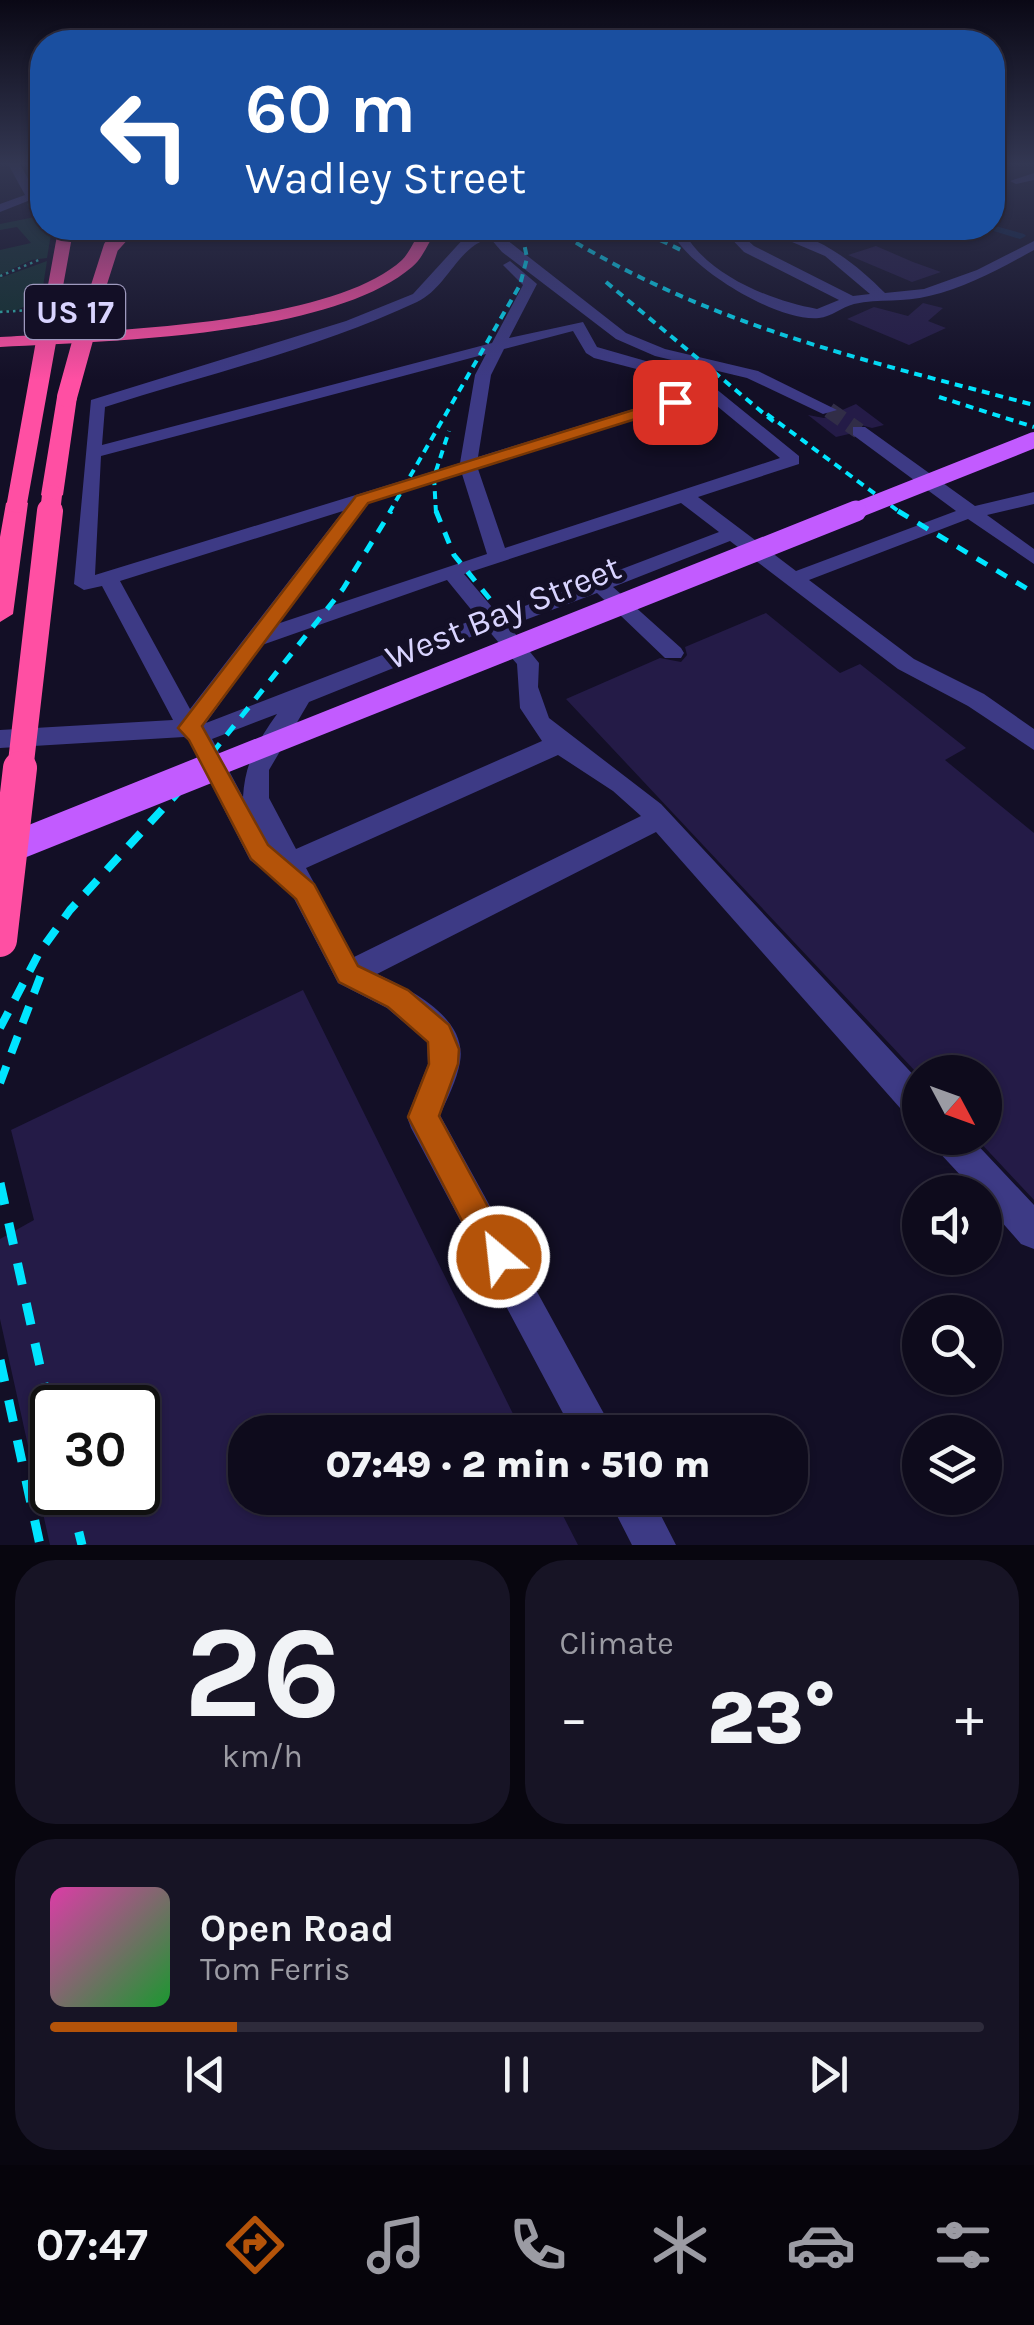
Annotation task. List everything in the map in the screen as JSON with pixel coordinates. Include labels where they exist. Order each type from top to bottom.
[{"type":"highway","name":"US 17","points":[[0,614],[64,240]]},
{"type":"highway","points":[[68,397],[103,267],[116,240]]},
{"type":"highway","points":[[0,342],[188,330],[284,314],[377,281],[421,247],[424,240]]},
{"type":"highway","name":"US 17","points":[[0,940],[79,282]]},
{"type":"main road","name":"West Bay Street","points":[[0,852],[1034,440]]},
{"type":"street","points":[[470,240],[418,297],[351,324],[97,404],[84,584],[710,391]]},
{"type":"street","points":[[494,240],[530,284],[483,375],[468,466],[499,559]]},
{"type":"street","points":[[497,240],[639,346],[752,374],[829,410]]},
{"type":"street","points":[[683,240],[690,253],[710,270],[812,314],[825,313],[852,300],[926,293],[982,274],[1034,245]]},
{"type":"street","points":[[740,240],[852,300]]},
{"type":"street","points":[[803,240],[858,274],[883,299]]},
{"type":"street","points":[[92,453],[578,324],[591,350],[685,377],[710,391],[793,460],[254,640]]},
{"type":"street","points":[[859,431],[1034,558]]},
{"type":"street","points":[[685,496],[906,664],[976,700],[1034,741]]},
{"type":"street","points":[[793,578],[972,512],[1034,498]]},
{"type":"street","points":[[194,731],[254,640],[362,499]]},
{"type":"street","points":[[0,739],[194,731],[301,696],[492,620],[512,619],[734,534]]},
{"type":"street","points":[[451,572],[528,663],[524,683],[532,713],[559,744],[623,785],[659,819],[902,1086]]},
{"type":"street","points":[[108,578],[259,852],[305,891]]},
{"type":"street","points":[[599,585],[673,652]]},
{"type":"street","points":[[301,696],[277,728],[257,770],[256,798],[348,974],[398,998],[440,1034],[444,1064],[423,1117],[585,1415]]},
{"type":"street","points":[[290,863],[559,744]]},
{"type":"street","points":[[348,974],[659,819]]},
{"type":"street","points":[[965,1155],[1034,1231]]},
{"type":"street","points":[[638,1515],[654,1545]]},
{"type":"path","points":[[0,276],[36,260],[46,260]]},
{"type":"path","points":[[0,312],[36,309]]},
{"type":"green space","points":[[25,236],[30,236],[30,240],[50,240],[47,258],[31,260],[0,275],[0,250],[31,243]]},
{"type":"green space","points":[[47,261],[41,299],[17,310],[0,311],[0,278]]},
{"type":"building","points":[[876,246],[941,272],[912,282],[848,255]]},
{"type":"building","points":[[923,303],[943,308],[928,321],[946,328],[909,345],[847,319],[874,307],[908,316]]},
{"type":"building","points":[[856,404],[884,425],[872,428],[853,423],[849,434],[836,437],[808,415],[824,418]]},
{"type":"building","points":[[766,613],[840,673],[860,664],[966,748],[945,760],[1034,833],[1034,1200],[992,1155],[1002,1155],[1002,1055],[902,1057],[566,699],[660,658],[681,662],[687,655],[685,647]]},
{"type":"building","points":[[303,990],[514,1415],[228,1415],[228,1515],[563,1515],[578,1545],[50,1545],[43,1515],[160,1515],[160,1385],[30,1385],[30,1455],[0,1319],[0,1239],[34,1220],[11,1130]]},
{"type":"tunnel","points":[[829,410],[859,431]]},
{"type":"railway","points":[[389,513],[520,285],[527,258],[523,240]]},
{"type":"railway","points":[[572,240],[610,262],[726,315],[846,354],[1034,405]]},
{"type":"railway","points":[[660,240],[681,250]]},
{"type":"railway","points":[[606,282],[774,422]]},
{"type":"railway","points":[[939,397],[1034,427]]},
{"type":"railway","points":[[767,414],[900,512]]},
{"type":"railway","points":[[436,513],[434,477],[449,431]]},
{"type":"railway","points":[[198,771],[343,589],[391,511]]},
{"type":"railway","points":[[436,511],[454,555],[502,614]]},
{"type":"railway","points":[[900,512],[1034,593]]},
{"type":"railway","points":[[0,1028],[39,953],[70,910],[200,768]]},
{"type":"railway","points":[[0,1083],[42,972]]},
{"type":"railway","points":[[0,1183],[44,1385]]},
{"type":"railway","points":[[0,1360],[40,1545]]},
{"type":"railway","points":[[75,1515],[82,1545]]},
{"type":"route","points":[[499,1257],[423,1117],[444,1064],[440,1034],[398,998],[348,974],[305,891],[259,852],[198,735],[189,728],[362,499],[675,402]]}]
